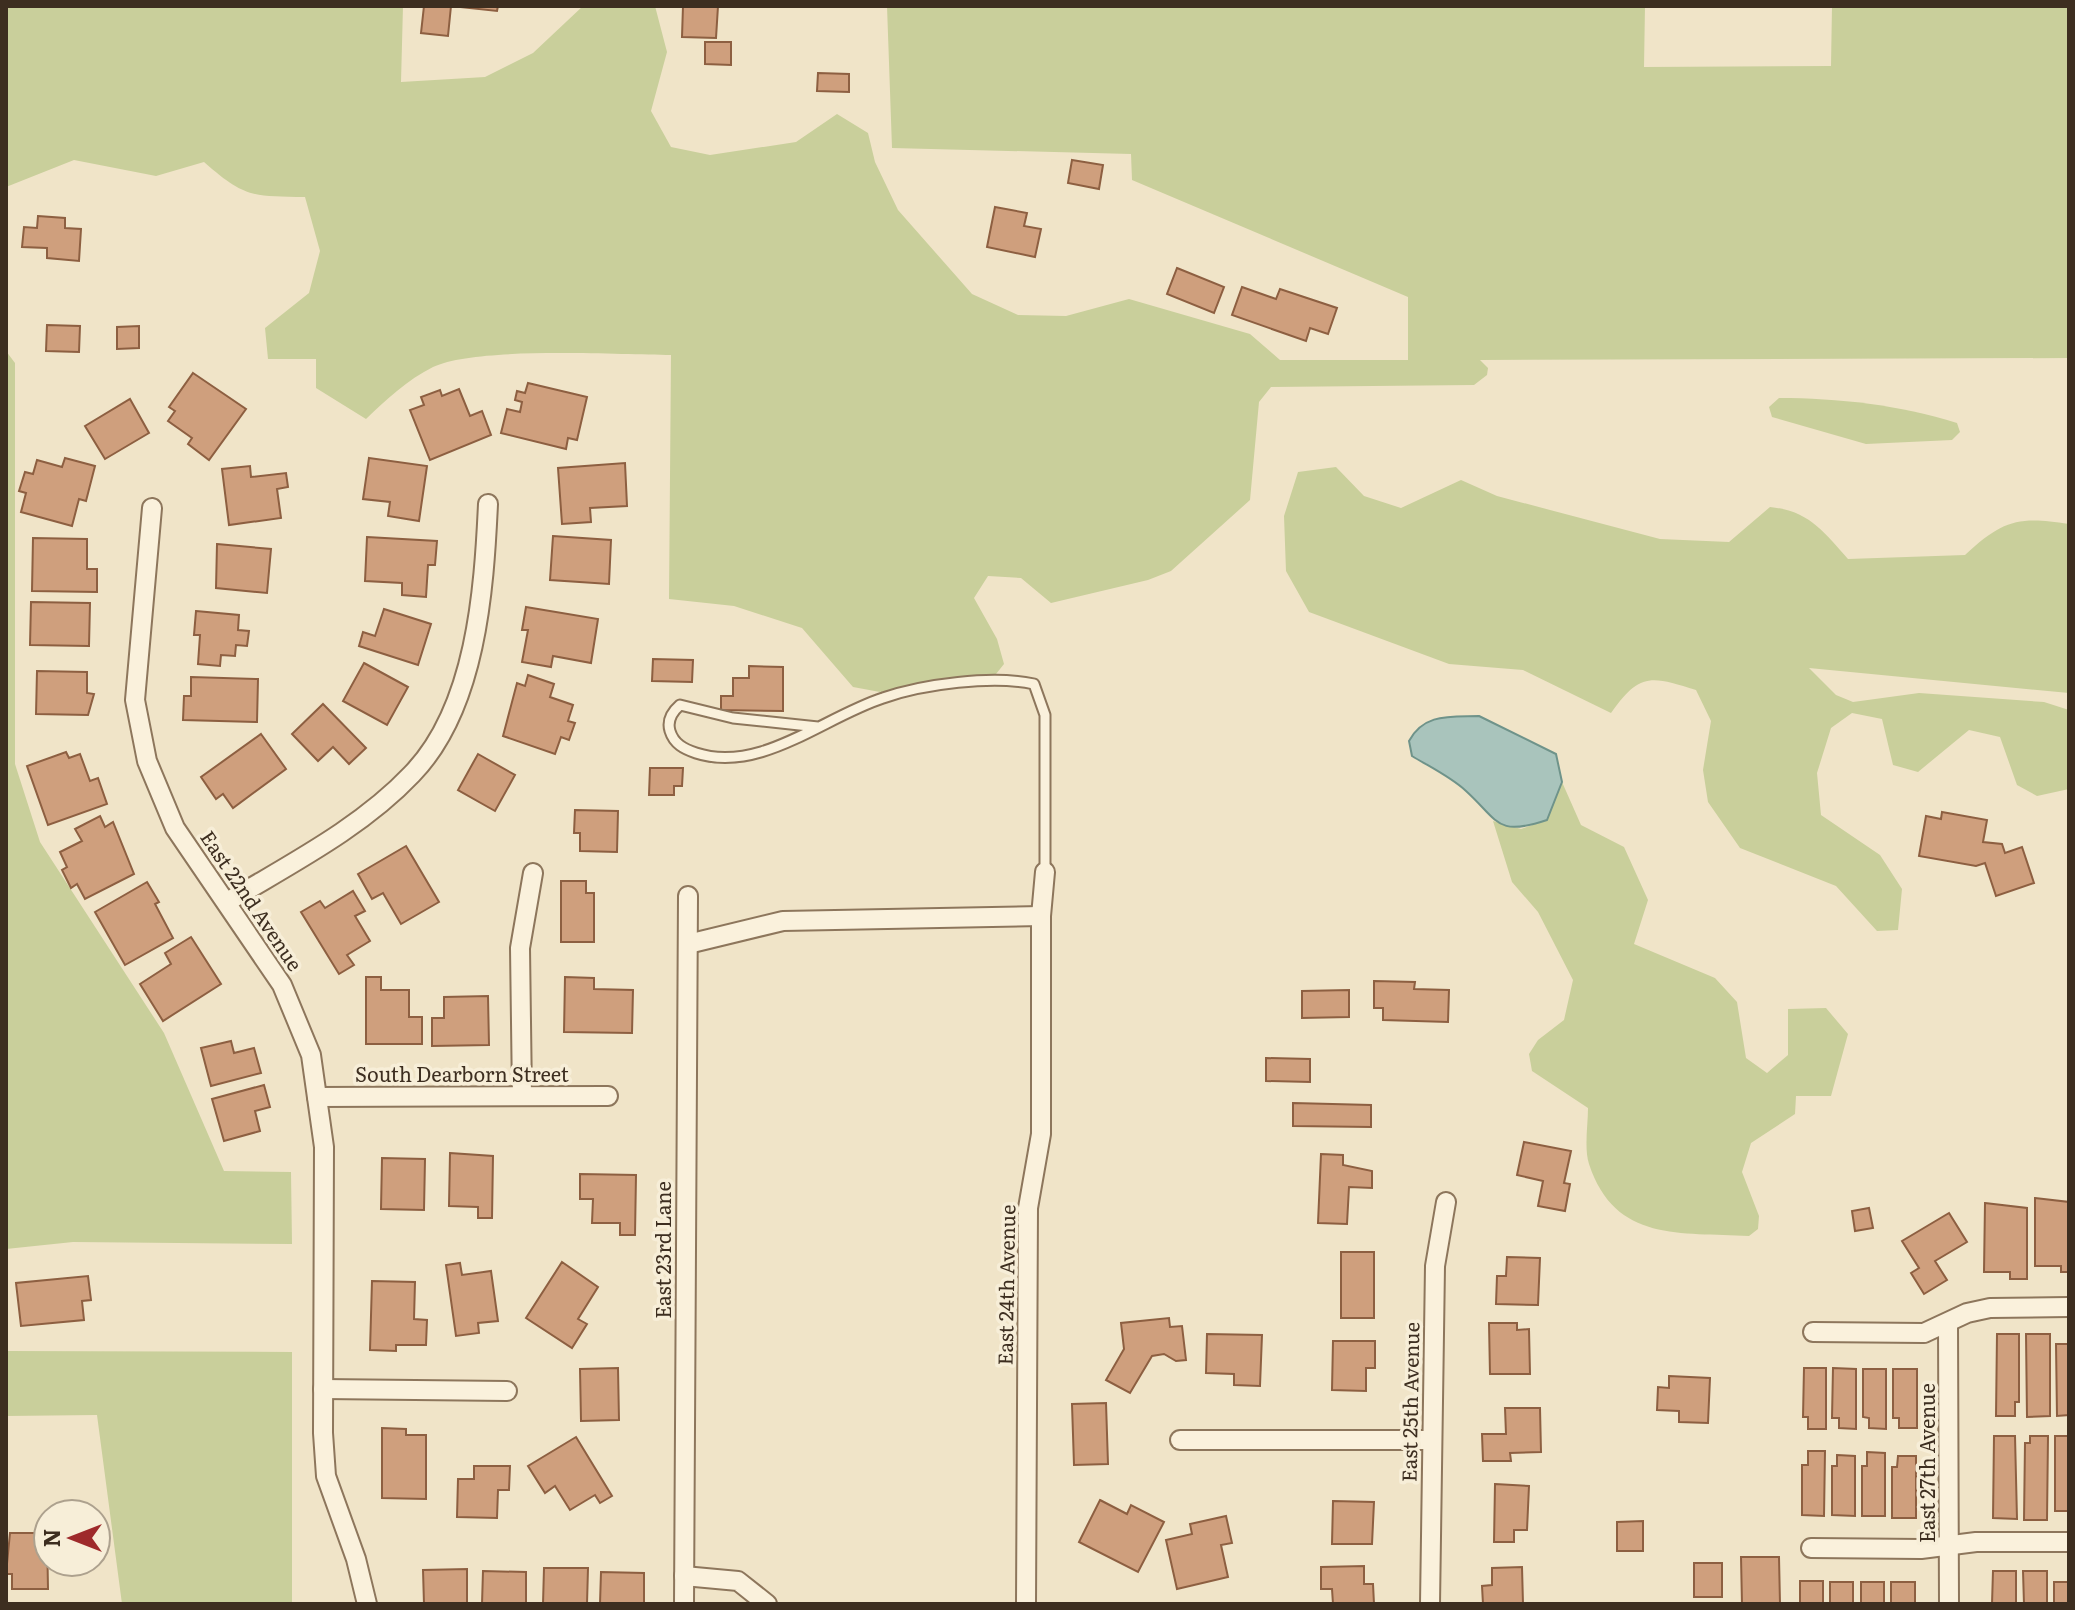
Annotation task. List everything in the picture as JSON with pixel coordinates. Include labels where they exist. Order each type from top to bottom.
[{"type":"street","points":[[227,902],[334,838],[413,774],[451,715],[477,636],[488,504]]},
{"type":"street","name":"East 22nd Avenue","points":[[152,508],[135,700],[147,761],[175,828],[282,985],[311,1055],[324,1147],[323,1389],[326,1476],[356,1559],[367,1604]]},
{"type":"street","name":"East 24th Avenue","points":[[1026,1604],[1028,1208],[1041,1134],[1041,916],[1045,872]]},
{"type":"street","points":[[522,1096],[520,948],[533,873]]},
{"type":"street","name":"East 23rd Lane","points":[[684,1604],[688,896]]},
{"type":"street","points":[[688,944],[783,921],[1041,916]]},
{"type":"street","name":"South Dearborn Street","points":[[317,1097],[608,1096]]},
{"type":"street","name":"East 25th Avenue","points":[[1430,1604],[1435,1266],[1446,1202]]},
{"type":"street","points":[[1813,1332],[1924,1333],[1990,1308],[2069,1307]]},
{"type":"street","name":"East 27th Avenue","points":[[1948,1323],[1949,1604]]},
{"type":"street","points":[[323,1389],[507,1391]]},
{"type":"street","points":[[1180,1440],[1432,1440]]},
{"type":"street","points":[[1811,1548],[1921,1549],[1976,1542],[2069,1542]]},
{"type":"street","points":[[684,1576],[738,1581],[767,1604]]},
{"type":"lane","points":[[818,727],[733,718],[680,705],[673,711],[669,726],[673,740],[685,750],[718,761],[747,756],[818,727],[883,698],[918,690],[1009,678],[1034,684],[1045,715],[1045,872]]},
{"type":"green space","points":[[6,6],[403,6],[401,82],[485,77],[533,53],[583,6],[655,6],[667,52],[651,111],[671,147],[710,155],[796,142],[837,114],[868,133],[875,162],[898,210],[972,294],[1018,315],[1066,316],[1129,299],[1250,334],[1280,360],[1408,360],[1408,297],[1132,180],[1131,154],[892,148],[887,6],[1645,6],[1644,67],[1831,66],[1832,6],[2069,6],[2069,358],[1480,360],[1488,368],[1487,375],[1474,385],[1271,387],[1259,402],[1250,500],[1171,571],[1148,580],[1051,603],[1021,578],[988,576],[974,598],[997,639],[1004,664],[996,674],[880,692],[853,687],[802,628],[734,606],[669,599],[671,355],[514,354],[454,360],[433,367],[415,378],[366,419],[316,388],[316,359],[268,359],[265,328],[309,293],[320,251],[305,197],[250,193],[230,183],[204,162],[156,176],[74,160],[6,187]]},
{"type":"green space","points":[[6,351],[15,363],[15,764],[40,842],[164,1033],[224,1171],[291,1172],[292,1244],[73,1242],[6,1249]]},
{"type":"green space","points":[[1779,398],[1824,399],[1891,407],[1957,423],[1960,432],[1952,440],[1866,444],[1772,417],[1769,407]]},
{"type":"green space","points":[[1336,467],[1364,496],[1401,508],[1461,480],[1497,496],[1660,539],[1729,542],[1770,507],[1784,509],[1814,524],[1848,559],[1965,555],[1990,534],[2012,523],[2037,521],[2069,524],[2069,693],[1809,668],[1836,695],[1853,702],[1919,693],[2044,702],[2069,710],[2069,789],[2037,796],[2017,785],[2000,737],[1969,730],[1918,772],[1893,765],[1882,719],[1852,713],[1831,728],[1817,773],[1821,815],[1880,855],[1902,889],[1898,930],[1877,931],[1836,886],[1740,848],[1708,802],[1703,770],[1711,721],[1696,690],[1668,682],[1648,681],[1630,690],[1611,713],[1523,670],[1449,664],[1309,612],[1286,571],[1284,516],[1298,472]]},
{"type":"green space","points":[[1562,782],[1581,825],[1624,847],[1648,900],[1634,944],[1715,978],[1737,1002],[1746,1058],[1767,1073],[1788,1055],[1788,1009],[1826,1008],[1848,1034],[1831,1096],[1796,1096],[1795,1114],[1751,1143],[1742,1172],[1759,1216],[1758,1229],[1749,1236],[1653,1228],[1615,1208],[1601,1190],[1589,1164],[1586,1144],[1588,1108],[1532,1071],[1529,1054],[1538,1040],[1564,1020],[1573,980],[1538,912],[1512,882],[1493,821],[1521,829],[1546,820]]},
{"type":"green space","points":[[6,1351],[292,1352],[292,1604],[122,1604],[112,1528],[112,1498],[108,1498],[97,1415],[6,1416]]},
{"type":"water","points":[[1479,716],[1556,754],[1562,782],[1547,820],[1517,827],[1500,823],[1460,786],[1412,756],[1409,741],[1422,725],[1439,718]]},
{"type":"building","points":[[424,6],[451,6],[448,36],[421,33]]},
{"type":"building","points":[[451,6],[498,6],[497,11]]},
{"type":"building","points":[[683,6],[718,6],[716,38],[682,37]]},
{"type":"building","points":[[705,42],[731,42],[731,65],[705,64]]},
{"type":"building","points":[[818,73],[849,74],[849,92],[817,91]]},
{"type":"building","points":[[1072,160],[1103,165],[1099,189],[1068,183]]},
{"type":"building","points":[[995,207],[1027,213],[1024,226],[1041,229],[1035,257],[987,247]]},
{"type":"building","points":[[38,216],[65,218],[65,228],[81,229],[79,261],[47,258],[47,248],[22,247],[24,227],[37,228]]},
{"type":"building","points":[[1177,268],[1224,287],[1214,313],[1167,294]]},
{"type":"building","points":[[1242,287],[1276,299],[1280,289],[1337,308],[1328,334],[1310,328],[1306,341],[1232,315]]},
{"type":"building","points":[[47,325],[80,326],[79,352],[46,351]]},
{"type":"building","points":[[139,326],[139,348],[117,349],[117,327]]},
{"type":"building","points":[[193,373],[246,409],[209,460],[188,444],[192,438],[168,421],[175,411],[169,407]]},
{"type":"building","points":[[528,383],[587,397],[577,440],[568,438],[566,449],[501,433],[507,409],[520,412],[522,402],[515,400],[517,391],[525,393]]},
{"type":"building","points":[[459,389],[470,416],[482,411],[491,435],[430,460],[410,410],[424,405],[421,397],[440,390],[442,396]]},
{"type":"building","points":[[130,399],[149,433],[105,459],[85,426]]},
{"type":"building","points":[[65,458],[95,466],[86,501],[79,499],[72,526],[21,512],[26,493],[19,491],[25,472],[33,474],[37,460],[62,467]]},
{"type":"building","points":[[369,458],[427,466],[419,521],[388,516],[390,502],[363,499]]},
{"type":"building","points":[[625,463],[627,506],[590,508],[591,522],[562,524],[558,468]]},
{"type":"building","points":[[250,466],[251,477],[286,473],[288,487],[277,489],[281,518],[229,525],[222,469]]},
{"type":"building","points":[[553,536],[611,540],[609,584],[550,580]]},
{"type":"building","points":[[367,537],[437,541],[435,565],[428,565],[426,597],[402,595],[402,583],[365,581]]},
{"type":"building","points":[[33,538],[87,539],[87,569],[97,569],[97,592],[32,591]]},
{"type":"building","points":[[217,544],[271,549],[267,593],[216,588]]},
{"type":"building","points":[[31,602],[90,603],[89,646],[30,645]]},
{"type":"building","points":[[526,607],[598,619],[591,663],[553,656],[551,667],[522,662],[528,630],[522,630]]},
{"type":"building","points":[[384,609],[431,624],[418,665],[359,646],[363,632],[375,636]]},
{"type":"building","points":[[196,611],[239,615],[238,630],[249,631],[247,646],[236,645],[235,656],[221,655],[220,666],[198,664],[200,635],[194,635]]},
{"type":"building","points":[[653,659],[693,660],[692,682],[652,681]]},
{"type":"building","points":[[364,663],[408,687],[387,725],[343,701]]},
{"type":"building","points":[[749,666],[783,667],[783,711],[721,710],[721,696],[733,696],[733,678],[749,678]]},
{"type":"building","points":[[37,671],[87,672],[87,693],[94,694],[88,715],[36,714]]},
{"type":"building","points":[[528,675],[554,684],[550,697],[573,705],[568,721],[575,723],[569,740],[561,737],[555,754],[503,736],[517,683],[525,686]]},
{"type":"building","points":[[191,677],[258,679],[257,722],[183,720],[184,696],[191,696]]},
{"type":"building","points":[[323,704],[366,748],[349,764],[333,747],[318,761],[292,734]]},
{"type":"building","points":[[261,734],[286,769],[233,808],[223,794],[216,799],[201,777]]},
{"type":"building","points":[[66,752],[69,758],[80,754],[90,781],[98,778],[107,804],[48,825],[27,766]]},
{"type":"building","points":[[478,754],[515,775],[495,811],[458,790]]},
{"type":"building","points":[[650,768],[683,768],[682,786],[674,786],[674,795],[649,795]]},
{"type":"building","points":[[575,810],[618,811],[617,852],[580,851],[580,833],[574,833]]},
{"type":"building","points":[[1942,812],[1987,820],[1983,842],[2002,844],[2005,853],[2022,847],[2034,883],[1996,896],[1985,863],[1976,866],[1919,856],[1926,816],[1941,819]]},
{"type":"building","points":[[100,816],[105,827],[113,822],[134,874],[85,899],[77,884],[71,888],[62,870],[67,867],[60,852],[82,841],[75,829]]},
{"type":"building","points":[[406,846],[439,902],[401,924],[383,893],[372,899],[358,874]]},
{"type":"building","points":[[561,881],[586,881],[586,893],[594,893],[594,942],[561,942]]},
{"type":"building","points":[[147,882],[159,902],[155,904],[173,938],[125,965],[95,912]]},
{"type":"building","points":[[353,891],[365,911],[355,916],[370,941],[347,955],[354,965],[339,974],[301,912],[320,901],[325,908]]},
{"type":"building","points":[[191,937],[221,984],[163,1021],[140,984],[171,964],[165,953]]},
{"type":"building","points":[[366,977],[381,977],[381,990],[409,990],[409,1017],[422,1017],[422,1044],[366,1044]]},
{"type":"building","points":[[565,977],[594,978],[594,989],[633,990],[632,1033],[564,1032]]},
{"type":"building","points":[[1374,981],[1415,982],[1414,989],[1449,990],[1448,1022],[1383,1020],[1383,1008],[1374,1008]]},
{"type":"building","points":[[1349,990],[1349,1017],[1302,1018],[1302,991]]},
{"type":"building","points":[[488,996],[489,1045],[432,1046],[432,1018],[444,1018],[444,997]]},
{"type":"building","points":[[231,1041],[234,1053],[254,1048],[261,1073],[211,1086],[201,1048]]},
{"type":"building","points":[[1266,1058],[1310,1059],[1310,1082],[1266,1081]]},
{"type":"building","points":[[264,1085],[270,1107],[255,1111],[260,1131],[224,1141],[212,1099]]},
{"type":"building","points":[[1293,1103],[1371,1105],[1371,1127],[1293,1126]]},
{"type":"building","points":[[1524,1142],[1571,1151],[1564,1183],[1570,1184],[1565,1211],[1538,1206],[1543,1181],[1517,1175]]},
{"type":"building","points":[[450,1153],[493,1156],[492,1218],[478,1218],[478,1207],[449,1206]]},
{"type":"building","points":[[1321,1154],[1343,1155],[1343,1165],[1372,1171],[1372,1188],[1349,1187],[1347,1224],[1318,1223]]},
{"type":"building","points":[[382,1158],[425,1159],[424,1210],[381,1209]]},
{"type":"building","points":[[580,1174],[636,1175],[635,1235],[620,1235],[620,1223],[592,1223],[593,1199],[580,1199]]},
{"type":"building","points":[[2035,1198],[2069,1202],[2069,1272],[2061,1272],[2061,1266],[2035,1266]]},
{"type":"building","points":[[1985,1203],[2027,1208],[2027,1279],[2010,1279],[2010,1272],[1984,1272]]},
{"type":"building","points":[[1869,1208],[1873,1228],[1855,1231],[1852,1211]]},
{"type":"building","points":[[1949,1213],[1967,1242],[1935,1261],[1947,1280],[1924,1294],[1911,1273],[1919,1268],[1902,1241]]},
{"type":"building","points":[[1341,1252],[1374,1252],[1374,1318],[1341,1318]]},
{"type":"building","points":[[1507,1257],[1540,1258],[1538,1305],[1496,1304],[1497,1276],[1506,1276]]},
{"type":"building","points":[[562,1262],[598,1287],[578,1319],[587,1324],[572,1348],[526,1318]]},
{"type":"building","points":[[460,1263],[462,1275],[491,1271],[498,1321],[478,1323],[479,1333],[456,1336],[446,1265]]},
{"type":"building","points":[[88,1276],[91,1300],[82,1301],[84,1320],[21,1326],[16,1283]]},
{"type":"building","points":[[372,1281],[415,1282],[414,1319],[427,1320],[426,1345],[396,1345],[396,1351],[370,1350]]},
{"type":"building","points":[[1169,1318],[1170,1327],[1182,1326],[1186,1360],[1176,1361],[1164,1354],[1152,1356],[1130,1393],[1106,1380],[1124,1349],[1121,1323]]},
{"type":"building","points":[[1489,1323],[1517,1323],[1517,1330],[1529,1329],[1530,1374],[1490,1374]]},
{"type":"building","points":[[1207,1334],[1262,1335],[1260,1386],[1234,1385],[1234,1374],[1206,1373]]},
{"type":"building","points":[[1997,1334],[2019,1334],[2019,1402],[2015,1402],[2015,1416],[1996,1416]]},
{"type":"building","points":[[2026,1334],[2050,1334],[2050,1416],[2027,1417]]},
{"type":"building","points":[[1333,1341],[1375,1341],[1375,1368],[1366,1368],[1366,1391],[1332,1390]]},
{"type":"building","points":[[2056,1344],[2069,1344],[2069,1415],[2057,1416]]},
{"type":"building","points":[[618,1368],[619,1420],[581,1421],[580,1369]]},
{"type":"building","points":[[1804,1368],[1826,1368],[1826,1429],[1808,1429],[1808,1417],[1803,1417]]},
{"type":"building","points":[[1833,1368],[1856,1369],[1856,1429],[1839,1428],[1839,1418],[1832,1418]]},
{"type":"building","points":[[1863,1369],[1886,1369],[1886,1429],[1869,1428],[1869,1418],[1863,1417]]},
{"type":"building","points":[[1893,1369],[1917,1369],[1917,1428],[1899,1428],[1899,1418],[1893,1418]]},
{"type":"building","points":[[1669,1376],[1710,1378],[1708,1423],[1679,1422],[1679,1411],[1657,1410],[1658,1387],[1669,1388]]},
{"type":"building","points":[[1106,1403],[1108,1464],[1074,1465],[1072,1404]]},
{"type":"building","points":[[1505,1408],[1540,1408],[1541,1452],[1510,1453],[1511,1461],[1483,1461],[1482,1434],[1506,1434]]},
{"type":"building","points":[[382,1428],[406,1429],[406,1435],[426,1435],[426,1499],[382,1498]]},
{"type":"building","points":[[1994,1436],[2015,1436],[2017,1519],[1993,1518]]},
{"type":"building","points":[[2030,1436],[2048,1436],[2047,1520],[2024,1520],[2025,1443],[2030,1443]]},
{"type":"building","points":[[2055,1436],[2069,1436],[2069,1511],[2055,1511]]},
{"type":"building","points":[[576,1437],[612,1496],[600,1503],[595,1495],[570,1510],[555,1486],[545,1493],[528,1466]]},
{"type":"building","points":[[1808,1451],[1825,1451],[1824,1516],[1802,1515],[1802,1465],[1808,1465]]},
{"type":"building","points":[[1867,1452],[1885,1453],[1885,1516],[1862,1516],[1862,1466],[1867,1466]]},
{"type":"building","points":[[1837,1455],[1855,1456],[1855,1516],[1832,1515],[1832,1466],[1837,1466]]},
{"type":"building","points":[[1898,1456],[1916,1456],[1916,1518],[1892,1518],[1892,1467],[1897,1467]]},
{"type":"building","points":[[474,1466],[510,1466],[509,1490],[498,1490],[497,1518],[457,1517],[458,1479],[474,1479]]},
{"type":"building","points":[[1495,1484],[1529,1486],[1527,1530],[1514,1530],[1514,1542],[1494,1542]]},
{"type":"building","points":[[1100,1500],[1127,1514],[1131,1505],[1164,1522],[1138,1572],[1079,1542]]},
{"type":"building","points":[[1333,1501],[1374,1502],[1372,1544],[1332,1544]]},
{"type":"building","points":[[1226,1516],[1232,1543],[1221,1545],[1228,1577],[1177,1589],[1166,1540],[1192,1534],[1190,1524]]},
{"type":"building","points":[[1643,1521],[1643,1551],[1617,1551],[1617,1522]]},
{"type":"building","points":[[10,1533],[32,1533],[32,1578],[48,1578],[48,1589],[12,1589],[12,1574],[6,1574]]},
{"type":"building","points":[[1741,1557],[1779,1557],[1780,1604],[1742,1604]]},
{"type":"building","points":[[1694,1563],[1722,1563],[1722,1597],[1694,1597]]},
{"type":"building","points":[[1364,1566],[1364,1584],[1373,1584],[1374,1604],[1333,1604],[1332,1589],[1321,1589],[1321,1567]]},
{"type":"building","points":[[1522,1567],[1523,1604],[1483,1604],[1482,1586],[1492,1585],[1492,1568]]},
{"type":"building","points":[[544,1568],[588,1568],[587,1604],[543,1604]]},
{"type":"building","points":[[467,1569],[467,1604],[424,1604],[423,1570]]},
{"type":"building","points":[[483,1571],[526,1572],[526,1604],[482,1604]]},
{"type":"building","points":[[1993,1571],[2016,1571],[2016,1604],[1992,1604]]},
{"type":"building","points":[[2023,1571],[2047,1571],[2047,1604],[2024,1604]]},
{"type":"building","points":[[601,1572],[644,1573],[644,1604],[600,1604]]},
{"type":"building","points":[[1800,1581],[1823,1581],[1823,1604],[1800,1604]]},
{"type":"building","points":[[1830,1582],[1853,1582],[1853,1604],[1830,1604]]},
{"type":"building","points":[[1861,1582],[1884,1582],[1884,1604],[1861,1604]]},
{"type":"building","points":[[1891,1582],[1915,1582],[1915,1604],[1891,1604]]},
{"type":"building","points":[[2054,1582],[2069,1582],[2069,1604],[2054,1604]]}]
